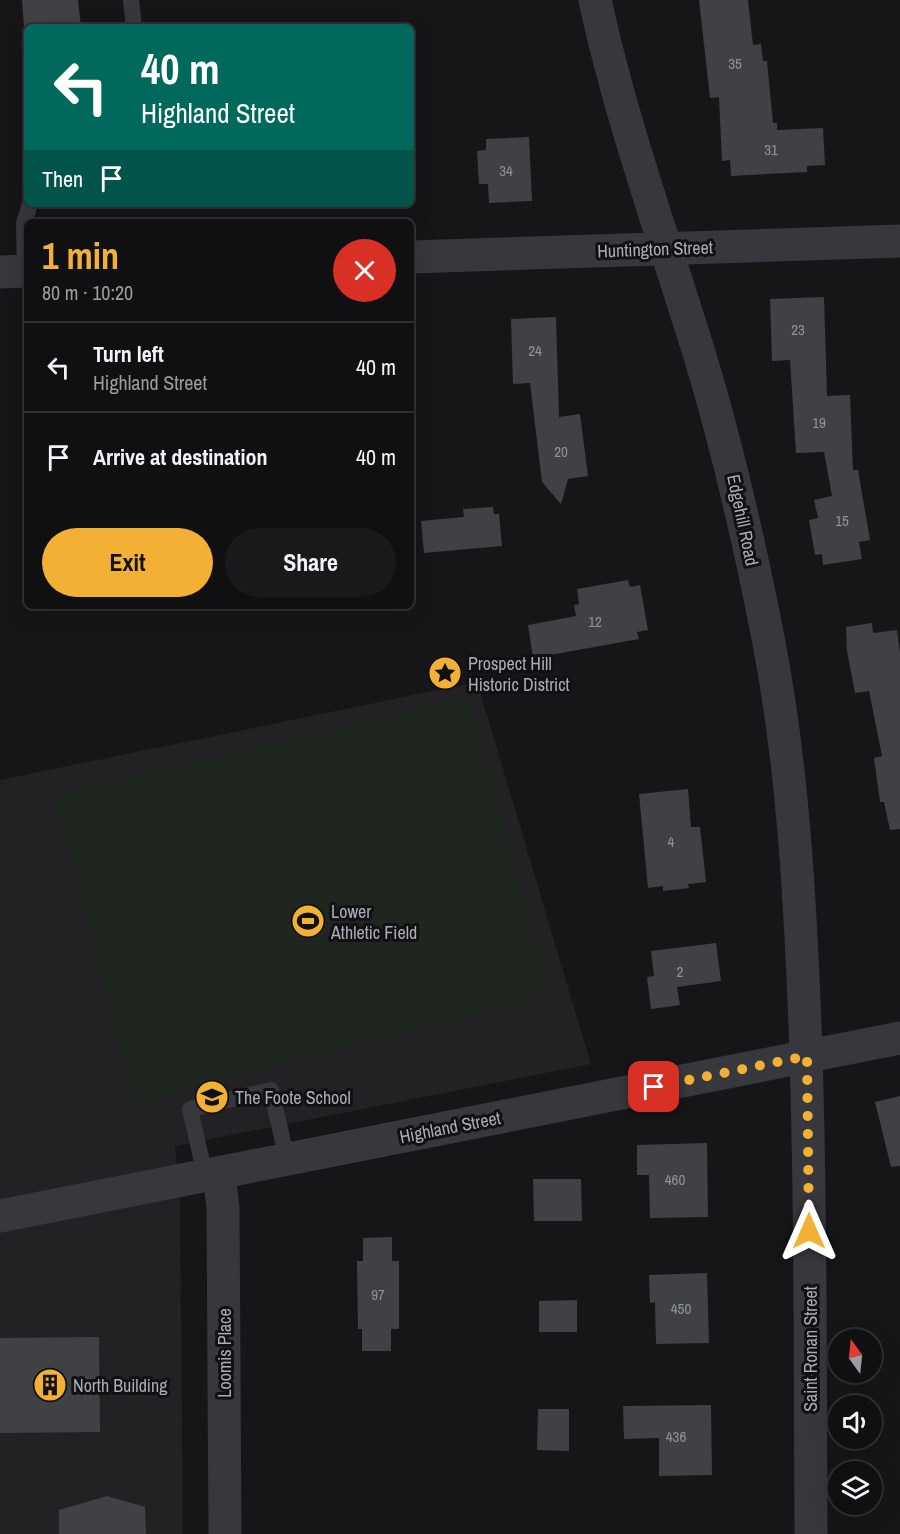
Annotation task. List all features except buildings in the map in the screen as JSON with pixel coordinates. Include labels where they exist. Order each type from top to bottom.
[{"type":"street","name":"Edgehill Road","points":[[595,0],[618,95],[667,249],[728,455],[770,646],[793,811],[799,877],[807,1056]]},
{"type":"street","name":"Huntington Street","points":[[414,257],[900,241]]},
{"type":"street","name":"Highland Street","points":[[0,1215],[900,1038]]},
{"type":"street","name":"Saint Ronan Street","points":[[807,1056],[811,1534]]},
{"type":"street","name":"Loomis Place","points":[[212,1174],[223,1208],[225,1534]]},
{"type":"lane","points":[[130,0],[134,24]]},
{"type":"lane","points":[[17,272],[24,223]]},
{"type":"lane","points":[[212,1174],[190,1109],[271,1090],[287,1159]]},
{"type":"shaded area","name":"The Foote School","points":[[477,682],[591,1064],[175,1146],[180,1204],[183,1534],[0,1534],[0,780]]},
{"type":"shaded area","name":"Lower Athletic Field","points":[[469,697],[550,994],[134,1104],[54,795]]},
{"type":"place","name":"Prospect Hill Historic District","points":[[445,673]]},
{"type":"place","name":"Lower Athletic Field","points":[[308,921]]},
{"type":"place","name":"The Foote School","points":[[212,1097]]},
{"type":"place","name":"North Building","points":[[50,1385]]},
{"type":"route","points":[[654,1087],[807,1056],[809,1231]]}]
